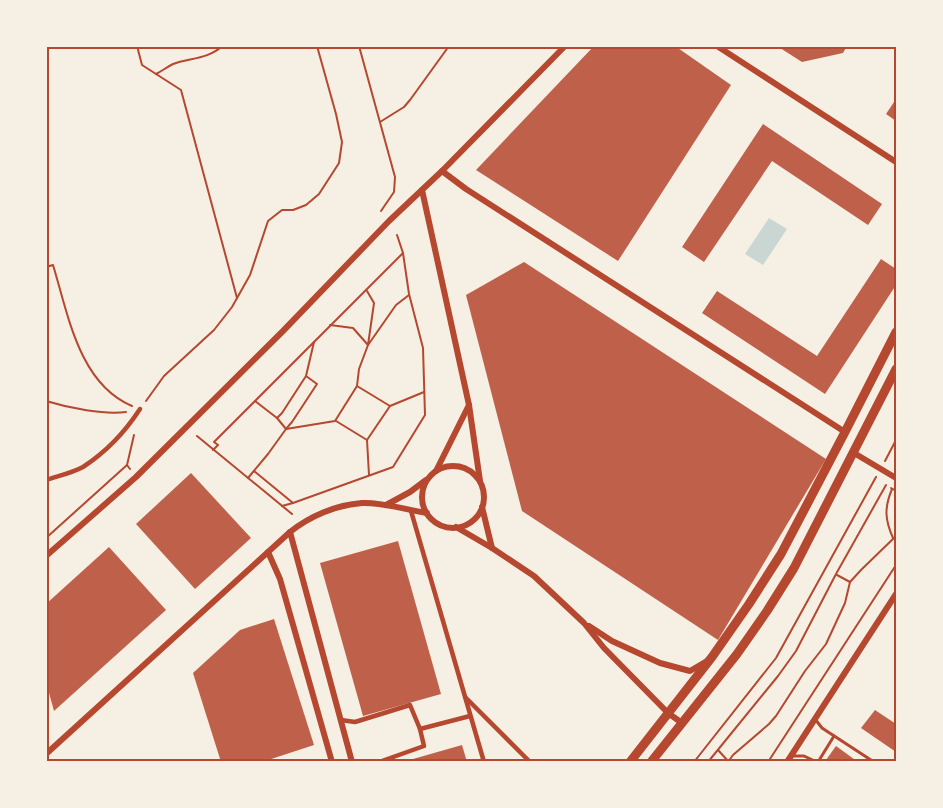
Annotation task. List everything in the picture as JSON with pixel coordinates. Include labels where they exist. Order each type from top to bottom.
[{"type":"main road","points":[[630,762],[712,657],[781,554],[897,332]]},
{"type":"main road","points":[[651,762],[737,654],[794,568],[897,369]]},
{"type":"street","points":[[46,556],[136,477],[565,46]]},
{"type":"street","points":[[717,46],[897,162]]},
{"type":"street","points":[[442,171],[466,189],[845,432]]},
{"type":"street","points":[[422,190],[469,405],[484,498],[478,515],[472,521],[456,527],[447,527],[432,519],[423,504],[424,486],[429,478]]},
{"type":"street","points":[[386,505],[410,492],[436,471],[469,405]]},
{"type":"street","points":[[46,480],[81,468],[114,443],[140,410]]},
{"type":"street","points":[[854,453],[897,478]]},
{"type":"street","points":[[436,471],[455,466],[465,468],[474,473],[480,481]]},
{"type":"street","points":[[46,754],[303,522],[332,509],[363,503],[427,513]]},
{"type":"street","points":[[482,507],[492,548]]},
{"type":"street","points":[[411,511],[484,762]]},
{"type":"street","points":[[456,527],[534,576],[584,623],[604,648],[668,714],[682,723]]},
{"type":"street","points":[[290,532],[352,762]]},
{"type":"street","points":[[268,552],[283,589],[332,762]]},
{"type":"street","points":[[788,759],[897,594]]},
{"type":"street","points":[[584,623],[612,641],[660,663],[690,671],[712,657]]},
{"type":"street","points":[[465,697],[530,762]]},
{"type":"street","points":[[341,720],[355,722],[410,705],[424,746],[379,762]]},
{"type":"street","points":[[420,729],[470,716]]},
{"type":"lane","points":[[815,718],[822,728],[874,762]]},
{"type":"lane","points":[[788,759],[804,756],[817,762],[834,736]]},
{"type":"path","points":[[137,46],[142,64],[181,90],[237,298]]},
{"type":"path","points":[[156,74],[174,64],[218,51],[222,46]]},
{"type":"path","points":[[46,401],[110,413],[140,410],[164,376],[214,330],[232,307],[250,275],[268,221],[282,210],[293,210],[306,205],[319,194],[339,163],[342,142],[317,46]]},
{"type":"path","points":[[358,46],[395,177],[394,192],[381,211]]},
{"type":"path","points":[[380,122],[404,107],[449,46]]},
{"type":"path","points":[[282,506],[393,467],[425,415],[423,348],[409,294],[403,253],[397,235]]},
{"type":"path","points":[[213,450],[218,445],[214,442],[403,253]]},
{"type":"path","points":[[46,267],[53,265],[78,349],[89,369],[112,395],[140,410]]},
{"type":"path","points":[[366,290],[374,303],[369,345]]},
{"type":"path","points":[[335,421],[357,386],[359,369],[369,345],[396,306],[409,294]]},
{"type":"path","points":[[330,325],[353,328],[369,345]]},
{"type":"path","points":[[276,418],[282,413],[306,376],[314,342]]},
{"type":"path","points":[[248,478],[292,422],[317,384],[306,376]]},
{"type":"path","points":[[357,386],[390,406]]},
{"type":"path","points":[[369,475],[367,440],[390,406],[424,392]]},
{"type":"path","points":[[255,401],[276,418],[285,429]]},
{"type":"path","points":[[285,429],[335,421],[367,440]]},
{"type":"path","points":[[46,538],[127,465],[135,432]]},
{"type":"path","points":[[197,436],[292,514]]},
{"type":"path","points":[[694,762],[776,658],[897,440]]},
{"type":"path","points":[[127,465],[136,477]]},
{"type":"path","points":[[254,471],[293,503]]},
{"type":"path","points":[[708,762],[796,651],[886,485],[897,491]]},
{"type":"path","points":[[718,750],[728,761],[761,731],[776,716],[825,644],[845,603],[850,582],[895,537],[886,521],[892,489]]},
{"type":"path","points":[[768,762],[897,565]]},
{"type":"path","points":[[836,574],[850,582]]},
{"type":"shaded area","points":[[769,218],[787,229],[763,265],[745,254]]},
{"type":"building","points":[[594,46],[675,46],[731,85],[618,261],[476,170]]},
{"type":"building","points":[[777,46],[847,46],[843,53],[802,62]]},
{"type":"building","points":[[896,99],[896,121],[886,114]]},
{"type":"building","points":[[763,124],[882,204],[868,225],[772,161],[704,262],[682,247]]},
{"type":"building","points":[[881,259],[896,269],[896,285],[825,394],[702,313],[717,291],[817,356]]},
{"type":"building","points":[[524,262],[826,459],[718,640],[522,511],[466,295]]},
{"type":"building","points":[[191,473],[251,538],[195,589],[136,524]]},
{"type":"building","points":[[398,541],[441,694],[363,716],[320,563]]},
{"type":"building","points":[[109,547],[166,610],[54,711],[46,682],[46,604]]},
{"type":"building","points":[[274,619],[314,745],[262,762],[221,762],[193,673],[240,630]]},
{"type":"building","points":[[875,710],[896,724],[896,752],[861,728]]},
{"type":"building","points":[[462,745],[467,762],[406,762],[406,761]]},
{"type":"building","points":[[836,746],[858,762],[829,762],[826,760]]}]
